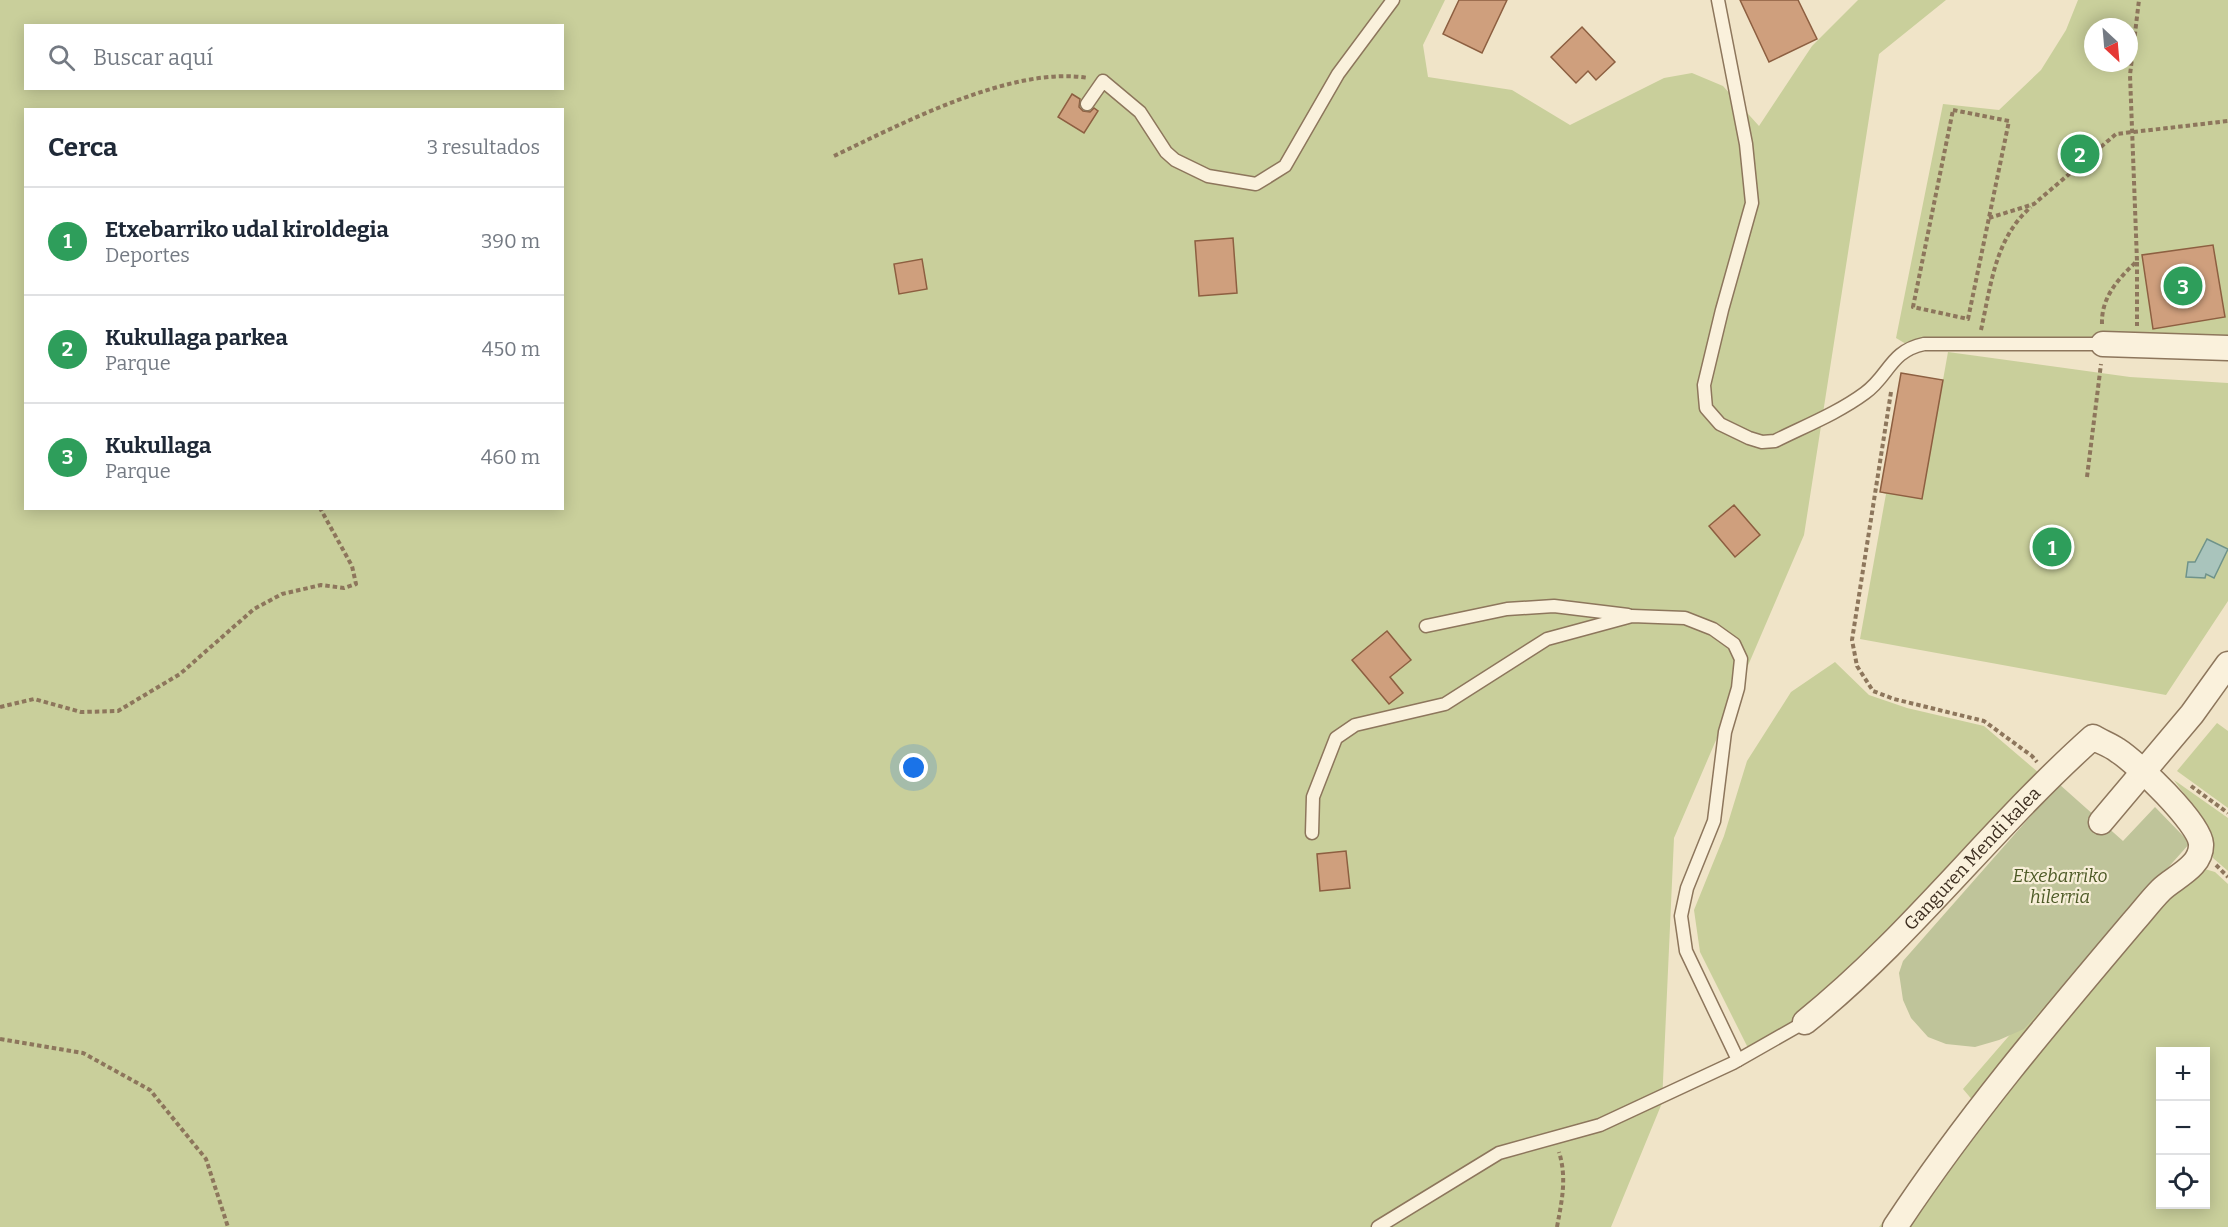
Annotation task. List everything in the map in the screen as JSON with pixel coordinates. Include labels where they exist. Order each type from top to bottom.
[{"type":"street","points":[[2103,344],[2228,348]]},
{"type":"street","points":[[2101,822],[2192,714],[2228,664]]},
{"type":"street","name":"Ganguren Mendi kalea","points":[[1806,1022],[1850,986],[2048,777],[2093,737],[2119,751],[2143,772]]},
{"type":"street","points":[[1896,1227],[1950,1150],[2064,1004],[2161,890],[2193,865],[2200,855],[2201,842],[2193,826],[2143,772]]},
{"type":"lane","points":[[1087,104],[1103,81],[1140,112],[1166,152],[1174,160],[1208,176],[1256,184],[1285,166],[1338,74],[1393,0]]},
{"type":"lane","points":[[1718,0],[1746,144],[1752,203],[1704,385],[1706,408],[1720,424],[1749,438],[1762,442],[1775,441],[1867,392],[1896,356],[1911,347],[1924,344],[2103,344]]},
{"type":"lane","points":[[1426,626],[1507,609],[1554,606],[1632,616],[1685,618],[1713,629],[1734,644],[1741,659],[1738,688],[1725,732],[1714,821],[1688,888],[1681,916],[1686,951],[1738,1060]]},
{"type":"lane","points":[[1312,833],[1313,797],[1336,738],[1355,725],[1445,704],[1547,639],[1632,616]]},
{"type":"lane","points":[[1378,1227],[1499,1153],[1600,1125],[1738,1060],[1806,1022]]},
{"type":"path","points":[[2138,344],[2130,75],[2139,0]]},
{"type":"path","points":[[834,156],[908,121],[977,94],[1039,78],[1070,75],[1103,81]]},
{"type":"path","points":[[1953,110],[2009,121],[1989,218],[1968,319],[1913,307],[1953,110]]},
{"type":"path","points":[[1978,345],[2002,244],[2010,230],[2034,204],[2116,134],[2228,121]]},
{"type":"path","points":[[1989,218],[2034,204]]},
{"type":"path","points":[[2087,477],[2103,344],[2102,319],[2109,294],[2120,277],[2137,261]]},
{"type":"path","points":[[1896,356],[1851,640],[1857,666],[1873,691],[1894,699],[1984,721],[2032,756],[2048,777]]},
{"type":"path","points":[[0,707],[34,699],[81,712],[118,711],[180,674],[254,609],[282,594],[321,585],[344,588],[356,584],[352,566],[321,510]]},
{"type":"path","points":[[0,1039],[83,1053],[150,1090],[206,1159],[228,1227]]},
{"type":"path","points":[[1557,1227],[1564,1188],[1563,1165]]},
{"type":"green space","points":[[0,0],[1445,0],[1423,45],[1428,77],[1512,90],[1570,125],[1664,78],[1692,73],[1723,86],[1759,126],[1812,46],[1858,0],[1946,0],[1879,54],[1804,535],[1674,838],[1662,1103],[1611,1227],[0,1227]]},
{"type":"green space","points":[[2078,0],[2228,0],[2228,348],[1911,347],[1896,338],[1943,104],[1999,110],[2041,70],[2066,30]]},
{"type":"green space","points":[[1948,352],[2130,377],[2228,383],[2228,601],[2166,695],[1860,639],[1886,494],[1880,492],[1901,373],[1943,380]]},
{"type":"green space","points":[[1835,662],[1869,695],[1907,708],[1984,726],[2039,773],[1907,916],[1800,1019],[1748,1048],[1700,952],[1694,910],[1724,836],[1747,761],[1791,692]]},
{"type":"green space","points":[[2217,723],[2228,731],[2228,808],[2177,771]]},
{"type":"green space","points":[[2174,780],[2228,818],[2228,871],[2213,858],[2211,835],[2207,825]]},
{"type":"green space","name":"Etxebarriko hilerria","points":[[2059,784],[2123,841],[2155,807],[2190,843],[2024,1029],[1975,1047],[1946,1044],[1928,1037],[1911,1018],[1903,1000],[1899,973],[1903,961]]},
{"type":"green space","points":[[2198,867],[2215,872],[2228,884],[2228,1227],[1879,1227],[1974,1102],[1963,1089],[2104,926],[2138,934]]},
{"type":"water","points":[[2207,539],[2228,549],[2214,578],[2206,574],[2205,578],[2186,577],[2188,562],[2195,562]]},
{"type":"building","points":[[1459,0],[1507,0],[1482,53],[1443,34]]},
{"type":"building","points":[[1740,0],[1798,0],[1817,39],[1769,62]]},
{"type":"building","points":[[1582,27],[1615,62],[1596,80],[1588,71],[1576,83],[1551,57]]},
{"type":"building","points":[[1072,94],[1080,99],[1079,107],[1083,111],[1090,112],[1094,108],[1098,111],[1084,133],[1058,117]]},
{"type":"building","points":[[1233,238],[1237,293],[1199,296],[1195,241]]},
{"type":"building","points":[[2213,245],[2225,317],[2153,329],[2142,255]]},
{"type":"building","points":[[922,259],[927,289],[899,294],[894,264]]},
{"type":"building","points":[[1901,373],[1943,380],[1922,499],[1880,492]]},
{"type":"building","points":[[1734,505],[1760,535],[1735,557],[1709,526]]},
{"type":"building","points":[[1387,631],[1411,660],[1390,677],[1403,693],[1389,704],[1352,660]]},
{"type":"building","points":[[1346,851],[1350,888],[1320,891],[1317,854]]},
{"type":"place","name":"Kukullaga parkea","points":[[2080,154]]},
{"type":"place","name":"Kukullaga","points":[[2183,286]]},
{"type":"place","name":"Etxebarriko udal kiroldegia","points":[[2052,547]]}]
